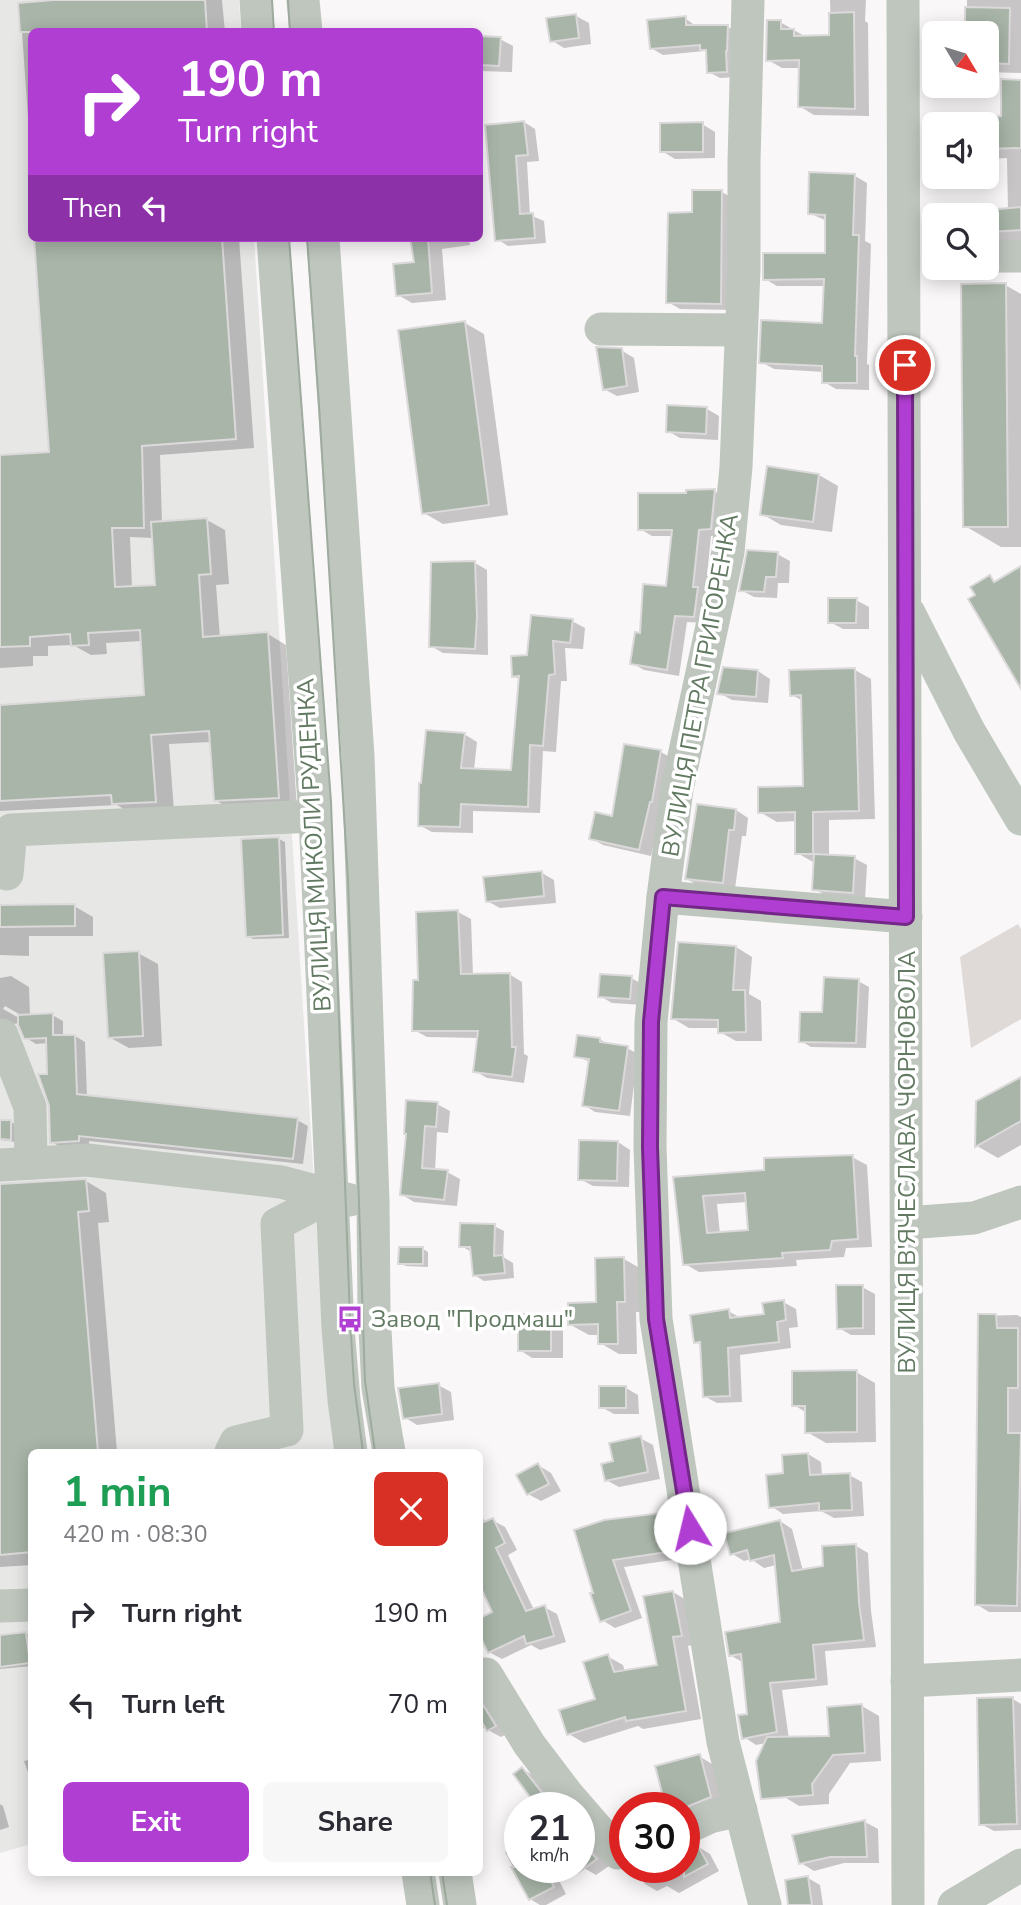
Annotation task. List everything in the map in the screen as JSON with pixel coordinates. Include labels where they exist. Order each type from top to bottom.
[{"type":"street","points":[[256,0],[258,28]]},
{"type":"street","points":[[303,0],[306,28]]},
{"type":"street","name":"ВУЛИЦЯ ПЕТРА ГРИГОРЕНКА","points":[[748,0],[736,467],[728,552],[677,789],[663,897],[651,1022],[650,1147],[656,1319],[723,1742],[765,1905]]},
{"type":"street","name":"ВУЛИЦЯ В'ЯЧЕСЛАВА ЧОРНОВОЛА","points":[[903,0],[920,256],[906,607],[908,1905]]},
{"type":"street","name":"ВУЛИЦЯ МИКОЛИ РУДЕНКА","points":[[273,242],[315,816],[331,1196],[341,1364],[351,1449]]},
{"type":"street","name":"ВУЛИЦЯ МИКОЛИ РУДЕНКА","points":[[323,242],[358,743],[374,1310],[378,1388],[388,1449]]},
{"type":"street","points":[[999,256],[1021,256]]},
{"type":"street","points":[[601,329],[741,330]]},
{"type":"street","points":[[906,607],[969,731],[1021,819]]},
{"type":"street","points":[[7,874],[11,830],[315,816]]},
{"type":"street","points":[[663,897],[906,917]]},
{"type":"street","points":[[0,1036],[2,1035],[30,1107],[15,1164],[87,1160],[282,1182],[331,1196],[373,1202]]},
{"type":"street","points":[[232,1449],[236,1442],[287,1430],[277,1224],[331,1196]]},
{"type":"street","points":[[907,1223],[974,1218],[1021,1202]]},
{"type":"street","points":[[0,1606],[28,1605]]},
{"type":"street","points":[[486,1674],[528,1744],[609,1843]]},
{"type":"street","points":[[907,1681],[1021,1675]]},
{"type":"street","points":[[700,1822],[741,1810]]},
{"type":"street","points":[[954,1905],[1021,1864]]},
{"type":"street","points":[[419,1876],[423,1905]]},
{"type":"street","points":[[456,1876],[460,1905]]},
{"type":"shaded area","points":[[0,0],[239,0],[241,28],[28,28],[28,242],[254,242],[317,1228],[343,1449],[28,1449],[28,1845],[0,1853]]},
{"type":"shaded area","points":[[1018,924],[1021,929],[1021,1019],[971,1048],[960,957]]},
{"type":"building","points":[[54,0],[205,0],[207,28],[28,28],[28,32],[20,32],[18,3]]},
{"type":"building","points":[[965,7],[1010,8],[1009,64],[999,64],[999,21],[965,21]]},
{"type":"building","points":[[854,12],[855,109],[798,107],[799,60],[766,61],[767,20],[781,20],[781,29],[794,29],[794,36],[829,35],[829,13]]},
{"type":"building","points":[[576,14],[579,38],[550,42],[546,18]]},
{"type":"building","points":[[686,16],[686,25],[728,25],[727,72],[707,73],[706,50],[700,50],[700,45],[650,49],[647,20]]},
{"type":"building","points":[[483,36],[501,37],[499,66],[483,65]]},
{"type":"building","points":[[1001,79],[1021,80],[1021,148],[999,149]]},
{"type":"building","points":[[524,121],[528,155],[516,156],[520,214],[533,213],[535,238],[495,241],[485,125]]},
{"type":"building","points":[[703,122],[703,152],[660,152],[660,123]]},
{"type":"building","points":[[809,172],[855,174],[853,235],[859,235],[855,356],[857,383],[822,383],[822,366],[759,363],[761,320],[822,323],[824,279],[763,280],[763,253],[825,253],[825,215],[808,214]]},
{"type":"building","points":[[692,190],[722,190],[721,304],[666,303],[668,213],[692,212]]},
{"type":"building","points":[[1021,207],[1021,230],[999,231],[999,209]]},
{"type":"building","points":[[34,242],[222,242],[236,439],[142,446],[144,528],[112,528],[115,587],[155,585],[151,522],[207,518],[211,574],[199,575],[203,637],[268,632],[279,798],[214,801],[209,731],[151,735],[156,802],[112,804],[111,795],[0,801],[0,705],[144,695],[140,630],[88,633],[89,645],[71,646],[70,634],[30,637],[30,646],[0,647],[0,455],[49,452]]},
{"type":"building","points":[[411,242],[428,242],[432,293],[396,296],[393,264],[414,262]]},
{"type":"building","points":[[1006,283],[1008,527],[963,527],[961,284]]},
{"type":"building","points":[[465,321],[489,505],[422,514],[398,330]]},
{"type":"building","points":[[596,347],[622,348],[627,386],[603,390]]},
{"type":"building","points":[[667,405],[707,407],[706,434],[666,432]]},
{"type":"building","points":[[767,466],[819,474],[813,522],[760,515]]},
{"type":"building","points":[[715,489],[711,529],[699,530],[693,587],[698,587],[694,617],[675,616],[667,670],[630,664],[635,632],[640,633],[643,584],[666,586],[672,530],[638,530],[638,493],[686,493],[686,490]]},
{"type":"building","points":[[747,550],[778,552],[776,577],[766,577],[764,592],[739,591]]},
{"type":"building","points":[[475,561],[475,649],[429,647],[431,562]]},
{"type":"building","points":[[1021,566],[1021,689],[968,599],[975,595],[970,587],[990,575],[994,582]]},
{"type":"building","points":[[828,598],[857,598],[856,623],[828,623]]},
{"type":"building","points":[[531,615],[573,619],[570,643],[553,641],[555,674],[549,675],[543,746],[530,745],[528,807],[461,804],[460,827],[418,826],[419,783],[426,730],[465,733],[461,768],[511,770],[519,676],[512,677],[511,656],[527,655]]},
{"type":"building","points":[[723,667],[758,670],[756,697],[717,694]]},
{"type":"building","points":[[855,668],[859,811],[813,812],[813,854],[795,854],[795,812],[758,813],[758,787],[803,786],[801,695],[790,696],[789,670]]},
{"type":"building","points":[[624,744],[661,750],[652,802],[639,850],[589,839],[595,812],[612,816]]},
{"type":"building","points":[[697,804],[736,809],[734,830],[729,830],[723,883],[685,879]]},
{"type":"building","points":[[279,837],[283,935],[246,937],[241,839]]},
{"type":"building","points":[[814,854],[855,856],[853,893],[812,890]]},
{"type":"building","points":[[542,871],[544,896],[486,902],[483,877]]},
{"type":"building","points":[[75,904],[75,926],[0,927],[0,905]]},
{"type":"building","points":[[458,910],[461,974],[510,973],[512,1047],[516,1047],[512,1077],[473,1072],[478,1031],[412,1031],[413,980],[418,980],[416,912]]},
{"type":"building","points":[[678,942],[736,946],[733,990],[745,990],[746,1032],[718,1033],[718,1020],[671,1019]]},
{"type":"building","points":[[139,951],[143,1036],[108,1038],[103,953]]},
{"type":"building","points":[[600,974],[632,976],[630,999],[598,997]]},
{"type":"building","points":[[824,977],[859,979],[856,1043],[799,1042],[800,1012],[822,1012]]},
{"type":"building","points":[[53,1013],[53,1035],[75,1035],[77,1094],[298,1118],[293,1159],[79,1136],[79,1141],[50,1143],[49,1106],[38,1074],[47,1074],[46,1038],[24,1039],[18,1025],[18,1015]]},
{"type":"building","points":[[577,1035],[628,1046],[619,1111],[582,1106],[589,1059],[574,1057]]},
{"type":"building","points":[[1021,1077],[1021,1121],[975,1147],[976,1101]]},
{"type":"building","points":[[406,1100],[438,1102],[436,1127],[425,1126],[422,1168],[448,1170],[444,1200],[400,1195],[406,1134]]},
{"type":"building","points":[[0,1120],[11,1120],[11,1140],[0,1139]]},
{"type":"building","points":[[579,1140],[618,1141],[617,1181],[578,1180]]},
{"type":"building","points":[[853,1155],[858,1239],[832,1241],[830,1250],[782,1253],[783,1258],[683,1265],[673,1177],[764,1170],[764,1158]],"holes":[[[745,1193],[748,1230],[707,1233],[703,1196]]]},
{"type":"building","points":[[86,1179],[89,1211],[78,1212],[98,1449],[28,1449],[28,1552],[0,1555],[0,1184]]},
{"type":"building","points":[[460,1223],[495,1224],[494,1256],[503,1255],[505,1273],[473,1276],[470,1247],[459,1247]]},
{"type":"building","points":[[399,1247],[423,1247],[423,1264],[398,1264]]},
{"type":"building","points":[[624,1257],[625,1302],[617,1302],[618,1344],[598,1344],[598,1324],[568,1325],[568,1303],[596,1302],[595,1258]]},
{"type":"building","points":[[836,1285],[863,1285],[863,1328],[837,1329]]},
{"type":"building","points":[[784,1300],[786,1320],[777,1322],[779,1342],[728,1348],[730,1396],[703,1397],[700,1342],[694,1343],[690,1315],[729,1309],[730,1318],[764,1314],[762,1303]]},
{"type":"building","points":[[518,1314],[551,1314],[551,1351],[518,1351]]},
{"type":"building","points":[[978,1314],[996,1314],[997,1328],[1018,1328],[1018,1388],[1008,1388],[1008,1433],[1021,1433],[1017,1606],[975,1605]]},
{"type":"building","points":[[857,1370],[857,1432],[805,1433],[805,1406],[792,1406],[792,1371]]},
{"type":"building","points":[[439,1383],[442,1414],[403,1419],[398,1388]]},
{"type":"building","points":[[599,1386],[626,1386],[626,1408],[599,1408]]},
{"type":"building","points":[[641,1436],[648,1472],[605,1481],[601,1464],[613,1461],[609,1443]]},
{"type":"building","points":[[808,1453],[810,1475],[850,1473],[852,1510],[819,1511],[819,1503],[769,1508],[766,1475],[783,1473],[782,1455]]},
{"type":"building","points":[[538,1463],[549,1484],[527,1495],[516,1475]]},
{"type":"building","points":[[661,1513],[667,1552],[613,1560],[631,1611],[600,1622],[574,1530],[604,1520]]},
{"type":"building","points":[[493,1518],[505,1543],[496,1548],[526,1611],[545,1605],[554,1636],[526,1644],[524,1636],[488,1653],[483,1642],[483,1616],[492,1612],[483,1592],[483,1520],[484,1522]]},
{"type":"building","points":[[780,1520],[792,1571],[823,1566],[822,1546],[856,1544],[864,1640],[813,1645],[816,1679],[770,1683],[777,1732],[742,1739],[738,1715],[747,1714],[741,1654],[729,1656],[725,1632],[780,1622],[774,1555],[750,1561],[747,1550],[730,1555],[724,1533]]},
{"type":"building","points":[[673,1591],[682,1636],[673,1637],[686,1711],[626,1721],[625,1717],[567,1735],[559,1710],[595,1699],[583,1662],[608,1654],[614,1672],[657,1665],[643,1596]]},
{"type":"building","points":[[26,1632],[28,1663],[0,1667],[0,1635]]},
{"type":"building","points":[[1013,1697],[1017,1824],[979,1825],[977,1698]]},
{"type":"building","points":[[862,1704],[865,1753],[833,1755],[812,1784],[813,1795],[761,1799],[756,1761],[767,1737],[829,1736],[827,1707]]},
{"type":"building","points":[[483,1705],[496,1726],[487,1731],[483,1724]]},
{"type":"building","points":[[700,1754],[711,1797],[700,1801],[700,1792],[662,1792],[655,1766]]},
{"type":"building","points":[[522,1767],[541,1792],[526,1792],[513,1774]]},
{"type":"building","points":[[865,1820],[867,1857],[830,1857],[799,1864],[792,1835]]},
{"type":"building","points":[[700,1849],[708,1864],[700,1868]]},
{"type":"building","points":[[808,1876],[812,1905],[788,1905],[785,1880]]},
{"type":"building","points":[[520,1883],[552,1883],[554,1887],[529,1900]]},
{"type":"tram line","points":[[272,0],[274,28]]},
{"type":"tram line","points":[[288,0],[290,28]]},
{"type":"tram line","points":[[289,242],[331,802],[350,1319],[354,1384],[363,1449]]},
{"type":"tram line","points":[[307,242],[348,880],[365,1381],[375,1449]]},
{"type":"tram line","points":[[431,1876],[435,1905]]},
{"type":"tram line","points":[[443,1876],[447,1905]]},
{"type":"place","name":"Завод \"Продмаш\"","points":[[350,1319]]},
{"type":"route","points":[[690,1528],[656,1319],[650,1147],[651,1022],[663,897],[906,917],[905,365]]}]
